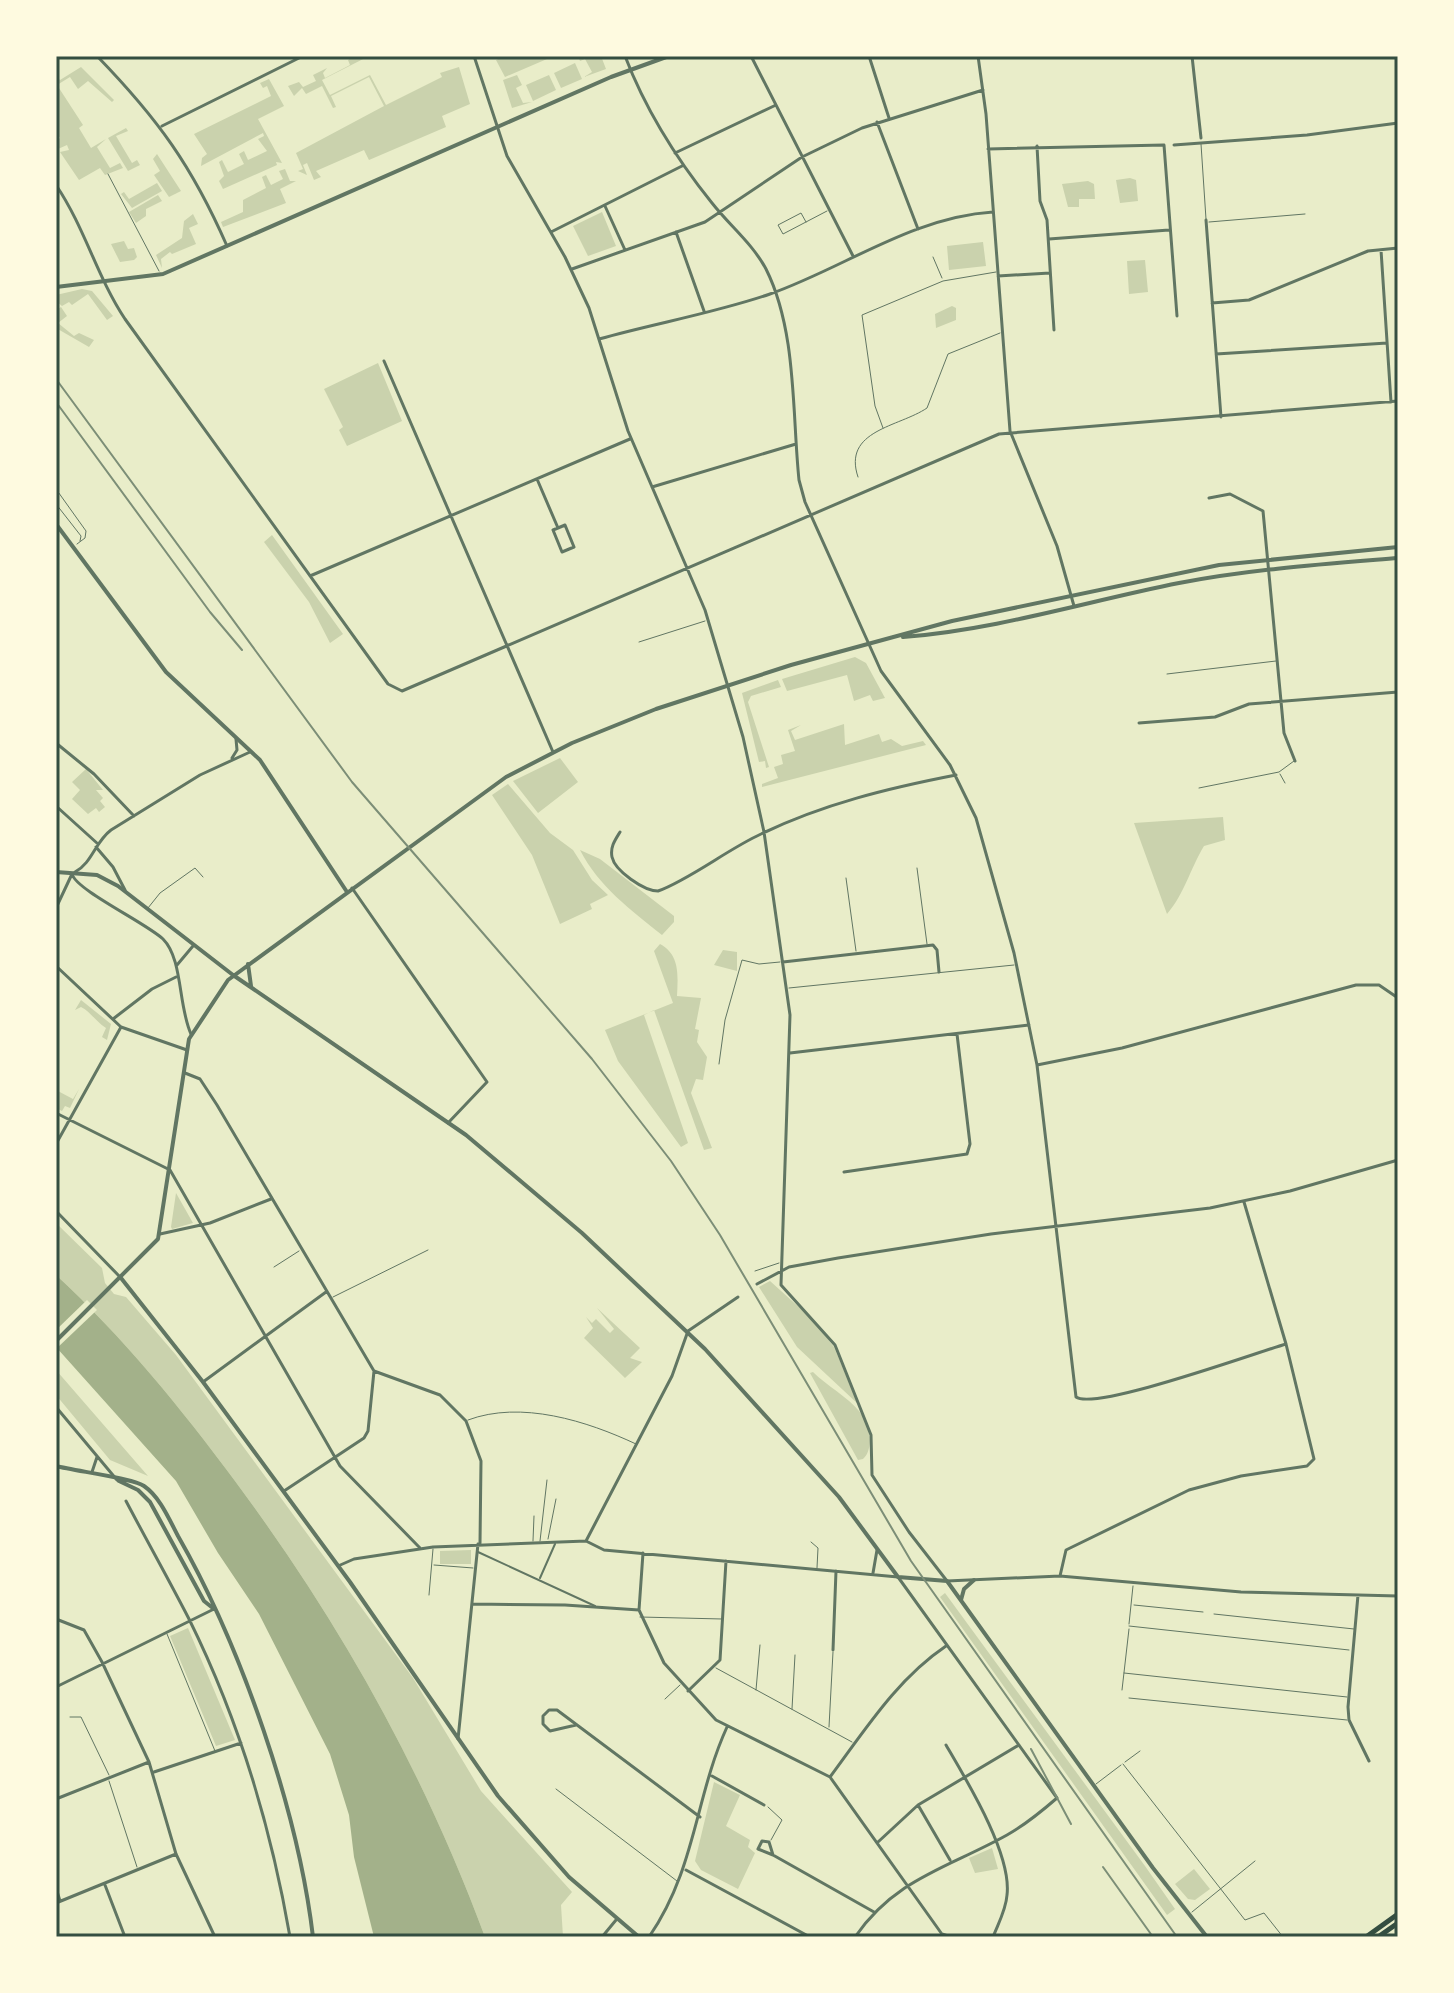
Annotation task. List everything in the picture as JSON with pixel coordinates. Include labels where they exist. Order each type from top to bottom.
[{"type":"main road","points":[[1366,1937],[1398,1914]]},
{"type":"main road","points":[[1378,1937],[1398,1923]]},
{"type":"street","points":[[97,56],[162,126],[191,173],[227,246]]},
{"type":"street","points":[[162,126],[303,56]]},
{"type":"street","points":[[474,56],[496,127],[516,174],[571,269],[599,339],[631,439],[708,620],[729,684],[764,832],[786,988],[790,1053],[779,1271],[784,1290],[835,1345],[868,1425],[873,1443],[872,1475],[909,1532],[1207,1937]]},
{"type":"street","points":[[625,56],[682,166],[751,245],[775,292],[786,341],[801,489],[810,513],[867,644],[902,704],[956,775],[976,818],[1017,965],[1037,1065],[1076,1397],[1091,1401],[1131,1391],[1286,1344]]},
{"type":"street","points":[[56,287],[159,275],[496,127],[669,56]]},
{"type":"street","points":[[751,56],[853,257]]},
{"type":"street","points":[[869,56],[889,118]]},
{"type":"street","points":[[978,56],[1010,431],[1057,546],[1074,606]]},
{"type":"street","points":[[1192,56],[1201,140]]},
{"type":"street","points":[[571,269],[720,213],[802,157],[877,122],[983,90]]},
{"type":"street","points":[[674,153],[776,105]]},
{"type":"street","points":[[877,122],[918,229]]},
{"type":"street","points":[[1174,145],[1398,123]]},
{"type":"street","points":[[988,149],[1164,145],[1177,316]]},
{"type":"street","points":[[1037,146],[1040,201],[1047,220],[1054,330]]},
{"type":"street","points":[[551,232],[682,166]]},
{"type":"street","points":[[56,185],[81,224],[103,282],[139,339],[388,684],[402,691],[686,566],[1010,431],[1398,401]]},
{"type":"street","points":[[605,206],[625,250]]},
{"type":"street","points":[[599,339],[775,292],[918,229],[955,218],[993,212]]},
{"type":"street","points":[[1206,221],[1221,417]]},
{"type":"street","points":[[1048,240],[1169,230]]},
{"type":"street","points":[[676,232],[704,312]]},
{"type":"street","points":[[1212,303],[1249,300],[1381,248],[1398,248]]},
{"type":"street","points":[[1381,248],[1391,402]]},
{"type":"street","points":[[998,274],[1050,273]]},
{"type":"street","points":[[1216,354],[1387,343]]},
{"type":"street","points":[[384,361],[553,752]]},
{"type":"street","points":[[310,576],[631,439]]},
{"type":"street","points":[[652,487],[796,444]]},
{"type":"street","points":[[537,479],[558,528]]},
{"type":"street","points":[[1209,498],[1230,494],[1261,509],[1270,558],[1285,742],[1295,761]]},
{"type":"street","points":[[56,524],[166,672],[252,751],[487,1082],[448,1123]]},
{"type":"street","points":[[565,525],[574,547],[562,552],[553,530],[558,528],[565,525]]},
{"type":"street","points":[[191,1034],[233,975],[466,803],[553,752],[643,714],[729,684],[867,644],[1072,596],[1270,558],[1398,547]]},
{"type":"street","points":[[893,637],[1002,621],[1221,576],[1398,558]]},
{"type":"street","points":[[1139,723],[1211,718],[1237,706],[1398,692]]},
{"type":"street","points":[[229,761],[237,750],[235,734]]},
{"type":"street","points":[[56,743],[94,774],[134,816]]},
{"type":"street","points":[[56,908],[72,874],[82,869],[104,836],[229,761],[252,751]]},
{"type":"street","points":[[620,832],[612,849],[615,863],[654,891],[764,832],[837,804],[956,775]]},
{"type":"street","points":[[56,806],[97,846],[113,867],[126,893]]},
{"type":"street","points":[[56,872],[97,875],[126,893],[233,975],[448,1123],[582,1233],[688,1331],[839,1497],[1057,1798],[994,1841],[906,1884],[874,1912],[855,1937]]},
{"type":"street","points":[[56,1341],[121,1278],[160,1234],[191,1034],[171,949],[153,931],[78,884],[72,874]]},
{"type":"street","points":[[177,965],[193,946]]},
{"type":"street","points":[[783,962],[927,946],[937,950],[939,973]]},
{"type":"street","points":[[248,964],[252,988]]},
{"type":"street","points":[[56,966],[121,1027],[188,1051]]},
{"type":"street","points":[[113,1019],[152,989],[176,977]]},
{"type":"street","points":[[1037,1065],[1111,1050],[1356,985],[1379,985],[1398,998]]},
{"type":"street","points":[[790,1053],[1029,1025]]},
{"type":"street","points":[[56,1144],[121,1027]]},
{"type":"street","points":[[844,1172],[967,1154],[970,1144],[957,1034]]},
{"type":"street","points":[[185,1073],[198,1077],[204,1084],[374,1371],[367,1434],[283,1492]]},
{"type":"street","points":[[56,1113],[170,1170],[268,1336],[333,1455],[356,1485],[420,1548]]},
{"type":"street","points":[[757,1284],[779,1271],[914,1245],[1244,1202],[1398,1160]]},
{"type":"street","points":[[160,1234],[204,1225],[271,1199]]},
{"type":"street","points":[[1060,1576],[1066,1550],[1170,1497],[1217,1482],[1312,1463],[1314,1453],[1286,1344],[1260,1265],[1244,1202]]},
{"type":"street","points":[[56,1211],[121,1278],[203,1382],[528,1834],[616,1920],[639,1937]]},
{"type":"street","points":[[203,1382],[327,1292]]},
{"type":"street","points":[[586,1541],[682,1355],[688,1331],[738,1297]]},
{"type":"street","points":[[374,1371],[440,1395],[466,1421],[481,1461],[477,1569],[458,1739]]},
{"type":"street","points":[[56,1407],[117,1480]]},
{"type":"street","points":[[88,1474],[97,1465],[97,1457]]},
{"type":"street","points":[[56,1466],[117,1480],[138,1490],[150,1502],[204,1601],[214,1609],[249,1694],[278,1778],[296,1843],[313,1937]]},
{"type":"street","points":[[126,1501],[190,1621],[241,1743],[280,1880],[290,1937]]},
{"type":"street","points":[[540,1579],[556,1541]]},
{"type":"street","points":[[338,1566],[354,1559],[420,1548],[479,1543],[586,1541],[604,1550],[947,1581],[1060,1576],[1241,1592],[1398,1596]]},
{"type":"street","points":[[869,1574],[876,1569],[877,1549]]},
{"type":"street","points":[[478,1552],[596,1606]]},
{"type":"street","points":[[643,1553],[640,1617],[664,1663],[688,1691],[727,1727],[830,1777],[943,1936],[951,1937]]},
{"type":"street","points":[[688,1691],[720,1660],[726,1561]]},
{"type":"street","points":[[833,1650],[836,1571]]},
{"type":"street","points":[[961,1602],[964,1589],[974,1580]]},
{"type":"street","points":[[1358,1595],[1347,1697],[1349,1720],[1369,1761]]},
{"type":"street","points":[[473,1604],[596,1606],[639,1610]]},
{"type":"street","points":[[56,1687],[214,1609]]},
{"type":"street","points":[[56,1619],[84,1630],[102,1662],[149,1762],[176,1854],[215,1937]]},
{"type":"street","points":[[830,1777],[919,1665],[946,1646]]},
{"type":"street","points":[[576,1725],[550,1731],[543,1724],[543,1716],[549,1710],[557,1710],[700,1817]]},
{"type":"street","points":[[649,1937],[685,1870],[710,1776],[727,1727]]},
{"type":"street","points":[[152,1773],[241,1743]]},
{"type":"street","points":[[946,1745],[994,1841],[1007,1889],[993,1937]]},
{"type":"street","points":[[877,1843],[918,1805],[1019,1745]]},
{"type":"street","points":[[56,1799],[149,1762]]},
{"type":"street","points":[[710,1776],[766,1806]]},
{"type":"street","points":[[918,1805],[950,1862]]},
{"type":"street","points":[[773,1855],[769,1842],[762,1841],[758,1849],[874,1912]]},
{"type":"street","points":[[56,1888],[58,1902],[176,1854]]},
{"type":"street","points":[[685,1870],[810,1937]]},
{"type":"street","points":[[105,1883],[125,1937]]},
{"type":"street","points":[[602,1937],[616,1920]]},
{"type":"lane","points":[[1201,140],[1206,221],[1305,214]]},
{"type":"lane","points":[[108,174],[155,260],[159,275]]},
{"type":"lane","points":[[806,222],[801,213],[778,225],[783,234],[806,222],[829,210]]},
{"type":"lane","points":[[933,257],[943,281]]},
{"type":"lane","points":[[883,428],[875,406],[862,315],[943,281],[998,274]]},
{"type":"lane","points":[[858,477],[857,450],[865,438],[927,408],[948,354],[1001,332]]},
{"type":"lane","points":[[56,489],[86,531],[85,538],[73,547]]},
{"type":"lane","points":[[56,504],[81,536],[79,543]]},
{"type":"lane","points":[[639,642],[708,620]]},
{"type":"lane","points":[[1167,674],[1279,661]]},
{"type":"lane","points":[[1199,788],[1279,772],[1295,761]]},
{"type":"lane","points":[[1279,772],[1285,783]]},
{"type":"lane","points":[[147,909],[160,893],[195,868],[203,877]]},
{"type":"lane","points":[[917,868],[927,946]]},
{"type":"lane","points":[[846,878],[857,952]]},
{"type":"lane","points":[[719,1064],[725,1020],[742,960],[759,964],[783,962]]},
{"type":"lane","points":[[786,988],[1017,965]]},
{"type":"lane","points":[[274,1267],[301,1250]]},
{"type":"lane","points":[[330,1298],[428,1250]]},
{"type":"lane","points":[[755,1271],[781,1263]]},
{"type":"lane","points":[[466,1421],[510,1410],[598,1428],[637,1444]]},
{"type":"lane","points":[[540,1541],[547,1480]]},
{"type":"lane","points":[[548,1541],[556,1499]]},
{"type":"lane","points":[[533,1541],[534,1516]]},
{"type":"lane","points":[[811,1542],[818,1548],[817,1569]]},
{"type":"lane","points":[[429,1595],[433,1547]]},
{"type":"lane","points":[[431,1565],[477,1569]]},
{"type":"lane","points":[[1122,1690],[1134,1582]]},
{"type":"lane","points":[[1131,1605],[1203,1612]]},
{"type":"lane","points":[[1214,1614],[1354,1629]]},
{"type":"lane","points":[[640,1617],[722,1619]]},
{"type":"lane","points":[[1129,1626],[1352,1650]]},
{"type":"lane","points":[[166,1631],[215,1751]]},
{"type":"lane","points":[[756,1690],[760,1645]]},
{"type":"lane","points":[[829,1728],[833,1650]]},
{"type":"lane","points":[[792,1709],[795,1655]]},
{"type":"lane","points":[[714,1667],[854,1744]]},
{"type":"lane","points":[[1124,1673],[1347,1697]]},
{"type":"lane","points":[[665,1699],[682,1684]]},
{"type":"lane","points":[[1129,1698],[1349,1720]]},
{"type":"lane","points":[[70,1717],[81,1717],[109,1778],[138,1870]]},
{"type":"lane","points":[[1094,1785],[1140,1751]]},
{"type":"lane","points":[[1123,1764],[1245,1920],[1264,1913],[1283,1937]]},
{"type":"lane","points":[[556,1789],[679,1883]]},
{"type":"lane","points":[[766,1806],[782,1820],[769,1842]]},
{"type":"lane","points":[[1189,1914],[1255,1861]]},
{"type":"shaded area","points":[[355,56],[369,56],[322,80],[330,95],[370,75],[386,105],[442,77],[440,73],[459,67],[470,104],[442,116],[446,127],[369,160],[364,150],[316,171],[321,177],[314,180],[307,163],[303,165],[307,175],[298,171],[303,169],[296,153],[384,106],[369,77],[331,96],[336,107],[333,108],[322,86],[306,94],[302,88],[294,96],[288,86],[299,82],[303,87],[316,81],[313,75],[327,68],[323,73],[325,78],[350,65],[348,60]]},
{"type":"shaded area","points":[[505,56],[554,56],[505,77],[496,60]]},
{"type":"shaded area","points":[[578,56],[601,56],[606,69],[584,77],[592,72],[585,59],[580,61]]},
{"type":"shaded area","points":[[575,63],[582,79],[561,88],[554,73]]},
{"type":"shaded area","points":[[81,67],[114,100],[112,102],[88,81],[78,89],[70,77],[57,85],[83,125],[79,128],[91,148],[106,139],[97,147],[110,168],[120,163],[123,168],[105,175],[100,168],[79,180],[60,152],[69,150],[67,145],[58,149],[56,146],[60,137],[56,136],[59,104],[56,76],[60,80]]},
{"type":"shaded area","points":[[517,75],[522,85],[516,88],[523,103],[532,102],[512,108],[503,80]]},
{"type":"shaded area","points":[[549,75],[556,90],[533,101],[526,85]]},
{"type":"shaded area","points":[[269,79],[284,106],[258,119],[282,163],[276,162],[277,165],[223,189],[219,181],[224,176],[219,162],[222,160],[228,172],[244,164],[239,154],[244,151],[248,160],[267,151],[258,139],[264,136],[263,133],[201,166],[202,158],[207,154],[194,134],[271,96],[267,86],[263,88],[260,83]]},
{"type":"shaded area","points":[[126,128],[128,131],[116,136],[132,163],[137,160],[140,165],[128,171],[108,138]]},
{"type":"shaded area","points":[[157,154],[181,191],[169,197],[154,175],[160,171],[153,159]]},
{"type":"shaded area","points":[[285,169],[290,181],[296,181],[280,189],[286,203],[223,227],[221,222],[243,212],[243,200],[266,188],[262,177],[266,175],[271,185],[283,179],[279,171]]},
{"type":"shaded area","points":[[1116,180],[1136,180],[1138,201],[1120,203]]},
{"type":"shaded area","points":[[1088,181],[1094,184],[1095,199],[1079,199],[1079,207],[1068,207],[1062,184]]},
{"type":"shaded area","points":[[157,183],[162,191],[132,208],[121,194],[124,192],[129,199]]},
{"type":"shaded area","points":[[158,195],[162,201],[146,209],[146,216],[136,223],[129,212]]},
{"type":"shaded area","points":[[602,212],[616,246],[588,256],[573,226]]},
{"type":"shaded area","points":[[193,214],[198,224],[189,228],[196,244],[172,254],[170,252],[161,259],[162,268],[156,255],[182,238],[184,221]]},
{"type":"shaded area","points":[[124,241],[128,249],[134,248],[137,257],[134,260],[120,262],[111,244]]},
{"type":"shaded area","points":[[983,242],[986,266],[949,270],[947,246]]},
{"type":"shaded area","points":[[1145,260],[1148,292],[1129,294],[1127,261]]},
{"type":"shaded area","points":[[82,289],[92,291],[113,316],[107,320],[88,294],[72,305],[69,302],[62,306],[56,301],[56,295]]},
{"type":"shaded area","points":[[952,306],[956,308],[956,320],[936,328],[935,314]]},
{"type":"shaded area","points":[[61,307],[67,316],[58,323],[74,336],[79,333],[94,340],[89,347],[56,328],[56,310]]},
{"type":"shaded area","points":[[378,363],[402,421],[347,446],[339,430],[343,427],[324,389]]},
{"type":"shaded area","points":[[272,535],[343,634],[330,643],[309,602],[264,542]]},
{"type":"shaded area","points":[[855,657],[866,663],[885,698],[873,701],[870,695],[854,701],[847,675],[787,691],[782,679]]},
{"type":"shaded area","points":[[778,680],[781,687],[751,696],[748,702],[769,767],[766,768],[765,761],[759,762],[742,693]]},
{"type":"shaded area","points":[[844,724],[845,745],[879,734],[882,742],[891,739],[902,746],[923,741],[926,745],[762,787],[762,784],[778,778],[774,767],[783,764],[781,755],[795,751],[788,730],[801,725],[791,731],[795,740]]},
{"type":"shaded area","points":[[560,758],[578,782],[538,813],[513,781]]},
{"type":"shaded area","points":[[86,769],[103,790],[96,790],[103,798],[100,801],[105,807],[99,812],[96,808],[88,814],[72,799],[80,790],[72,782]]},
{"type":"shaded area","points":[[508,784],[550,833],[573,850],[592,880],[608,895],[590,904],[592,909],[560,924],[532,855],[492,795]]},
{"type":"shaded area","points":[[1223,817],[1225,840],[1204,846],[1167,914],[1134,823]]},
{"type":"shaded area","points":[[580,850],[600,859],[674,916],[674,922],[662,935],[606,886]]},
{"type":"shaded area","points":[[660,944],[674,960],[677,996],[701,998],[695,1029],[699,1030],[697,1042],[707,1057],[703,1080],[696,1079],[691,1093],[712,1148],[704,1150],[654,1010],[673,1003],[654,951]]},
{"type":"shaded area","points":[[723,950],[737,952],[737,971],[714,965]]},
{"type":"shaded area","points":[[81,1000],[111,1024],[107,1040],[102,1037],[106,1028],[81,1007],[75,1010]]},
{"type":"shaded area","points":[[649,1013],[644,1015],[688,1143],[681,1147],[618,1061],[605,1030]]},
{"type":"shaded area","points":[[79,1089],[70,1108],[65,1106],[62,1111],[56,1108],[56,1090],[73,1099]]},
{"type":"shaded area","points":[[176,1193],[193,1223],[172,1229],[171,1227]]},
{"type":"shaded area","points":[[56,1223],[102,1268],[105,1283],[114,1294],[126,1297],[176,1355],[413,1678],[481,1791],[572,1892],[561,1905],[563,1937],[485,1937],[435,1815],[407,1757],[344,1644],[274,1535],[194,1427],[127,1348],[56,1275]]},
{"type":"shaded area","points":[[56,1275],[104,1323],[172,1400],[235,1481],[310,1589],[407,1757],[461,1875],[485,1937],[374,1937],[354,1857],[349,1815],[330,1754],[259,1614],[218,1553],[176,1481],[56,1347]]},
{"type":"shaded area","points":[[770,1281],[811,1318],[834,1347],[858,1404],[797,1347],[759,1287]]},
{"type":"shaded area","points":[[597,1308],[640,1348],[630,1358],[642,1362],[625,1378],[584,1338],[593,1328],[586,1317],[592,1323],[596,1319],[610,1333],[614,1329]]},
{"type":"shaded area","points":[[56,1370],[148,1476],[110,1460],[56,1395]]},
{"type":"shaded area","points":[[813,1372],[863,1416],[870,1442],[863,1459],[858,1460],[810,1373]]},
{"type":"shaded area","points":[[471,1550],[471,1564],[440,1564],[440,1551]]},
{"type":"shaded area","points":[[945,1593],[1175,1909],[1167,1915],[940,1597]]},
{"type":"shaded area","points":[[188,1628],[235,1740],[216,1746],[170,1636]]},
{"type":"shaded area","points":[[714,1782],[740,1795],[726,1826],[750,1840],[748,1847],[755,1853],[738,1889],[701,1870],[695,1861]]},
{"type":"shaded area","points":[[992,1848],[998,1869],[975,1873],[969,1858]]},
{"type":"shaded area","points":[[1194,1869],[1210,1889],[1195,1900],[1188,1899],[1175,1884]]},
{"type":"pier","points":[[87,1300],[97,1310],[56,1349],[56,1330]]},
{"type":"railway","points":[[56,379],[352,782],[592,1059],[671,1161],[720,1235],[911,1561],[1177,1937]]},
{"type":"railway","points":[[56,402],[210,612],[242,650]]},
{"type":"railway","points":[[1031,1749],[1071,1824]]},
{"type":"railway","points":[[1103,1867],[1153,1937]]}]
